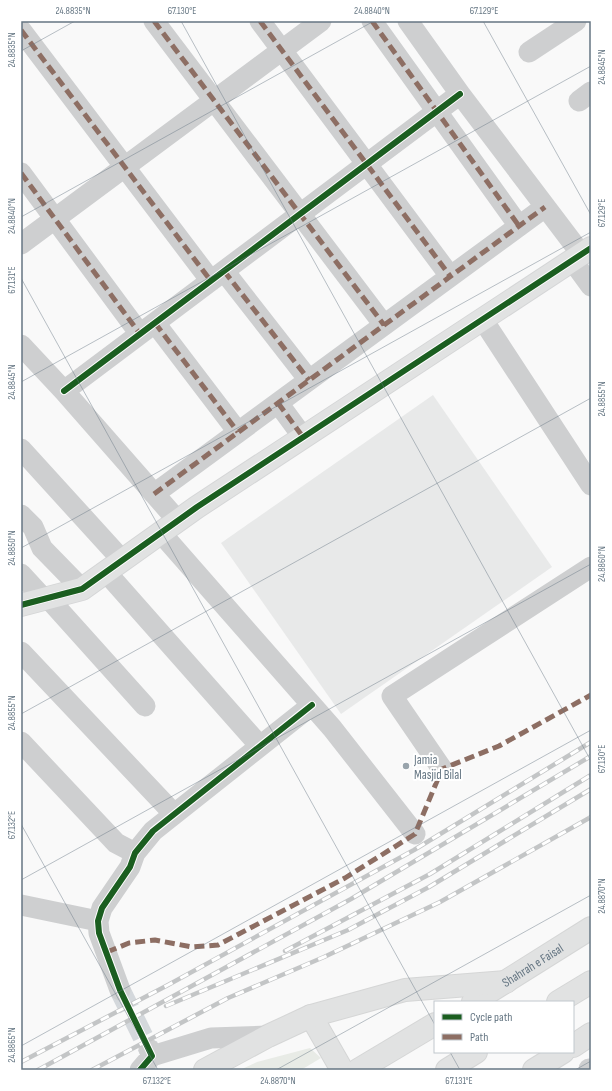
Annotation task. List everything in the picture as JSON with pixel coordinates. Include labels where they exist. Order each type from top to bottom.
[{"type":"main road","points":[[21,605],[82,589],[169,527],[582,255]]},
{"type":"main road","name":"Shahrah e Faisal","points":[[475,1001],[591,928]]},
{"type":"main road","points":[[205,1070],[268,1036],[311,1016],[406,990],[506,982]]},
{"type":"main road","points":[[560,1001],[591,982]]},
{"type":"main road","points":[[311,1016],[342,1070]]},
{"type":"main road","points":[[358,1070],[434,1025]]},
{"type":"main road","points":[[574,1045],[591,1034]]},
{"type":"main road","points":[[447,1070],[474,1053]]},
{"type":"main road","points":[[534,1070],[561,1053]]},
{"type":"street","points":[[154,21],[384,325]]},
{"type":"street","points":[[260,21],[450,276]]},
{"type":"street","points":[[21,244],[321,21]]},
{"type":"street","points":[[372,21],[519,226]]},
{"type":"street","points":[[408,21],[460,94],[582,255],[591,286]]},
{"type":"street","points":[[529,52],[576,21]]},
{"type":"street","points":[[21,30],[125,167],[217,276],[309,380]]},
{"type":"street","points":[[64,391],[460,94]]},
{"type":"street","points":[[21,173],[55,219],[147,328],[238,432]]},
{"type":"street","points":[[154,494],[545,207]]},
{"type":"street","points":[[483,320],[590,482]]},
{"type":"street","points":[[21,345],[64,391],[154,494],[169,527],[337,734],[415,834]]},
{"type":"street","points":[[278,403],[304,437]]},
{"type":"street","points":[[21,449],[260,746]]},
{"type":"street","points":[[21,515],[33,527],[42,548],[82,589]]},
{"type":"street","points":[[442,769],[392,696],[591,567]]},
{"type":"street","points":[[21,574],[145,706]]},
{"type":"street","points":[[21,652],[174,814]]},
{"type":"street","points":[[120,990],[99,933],[98,921],[102,908],[130,867],[135,853],[153,831],[312,705]]},
{"type":"street","points":[[21,742],[116,843],[135,853]]},
{"type":"street","points":[[21,905],[98,921]]},
{"type":"street","points":[[147,1058],[211,1038],[268,1036]]},
{"type":"shaded area","points":[[433,395],[552,567],[341,714],[221,543]]},
{"type":"shaded area","points":[[310,1048],[321,1058],[301,1070],[240,1070],[257,1062]]},
{"type":"tunnel","points":[[120,990],[149,1049]]},
{"type":"railway","points":[[21,1062],[168,985],[414,850],[591,742]]},
{"type":"railway","points":[[38,1070],[351,899],[591,756]]},
{"type":"railway","points":[[285,951],[430,874],[591,775]]},
{"type":"railway","points":[[166,1006],[348,930],[429,887],[591,789]]},
{"type":"railway","points":[[92,1070],[228,998],[324,957],[440,902],[591,817]]},
{"type":"marked path","points":[[154,21],[384,325]]},
{"type":"marked path","points":[[260,21],[450,276]]},
{"type":"marked path","points":[[372,21],[519,226]]},
{"type":"marked path","points":[[21,30],[211,281]]},
{"type":"marked path","points":[[21,173],[140,334]]},
{"type":"marked path","points":[[154,494],[545,207]]},
{"type":"marked path","points":[[224,271],[309,380]]},
{"type":"marked path","points":[[155,323],[238,432]]},
{"type":"marked path","points":[[278,403],[303,437]]},
{"type":"marked path","points":[[107,952],[129,943],[155,940],[192,947],[218,945],[345,878],[415,834],[442,769],[499,746],[591,695]]},
{"type":"cycle path","points":[[64,391],[460,94]]},
{"type":"cycle path","points":[[21,605],[82,589],[197,507],[591,248]]},
{"type":"cycle path","points":[[140,1070],[152,1056],[120,990],[99,933],[98,921],[102,908],[130,867],[135,853],[153,831],[312,705]]},
{"type":"place","name":"Jamia Masjid Bilal","points":[[406,766]]}]
